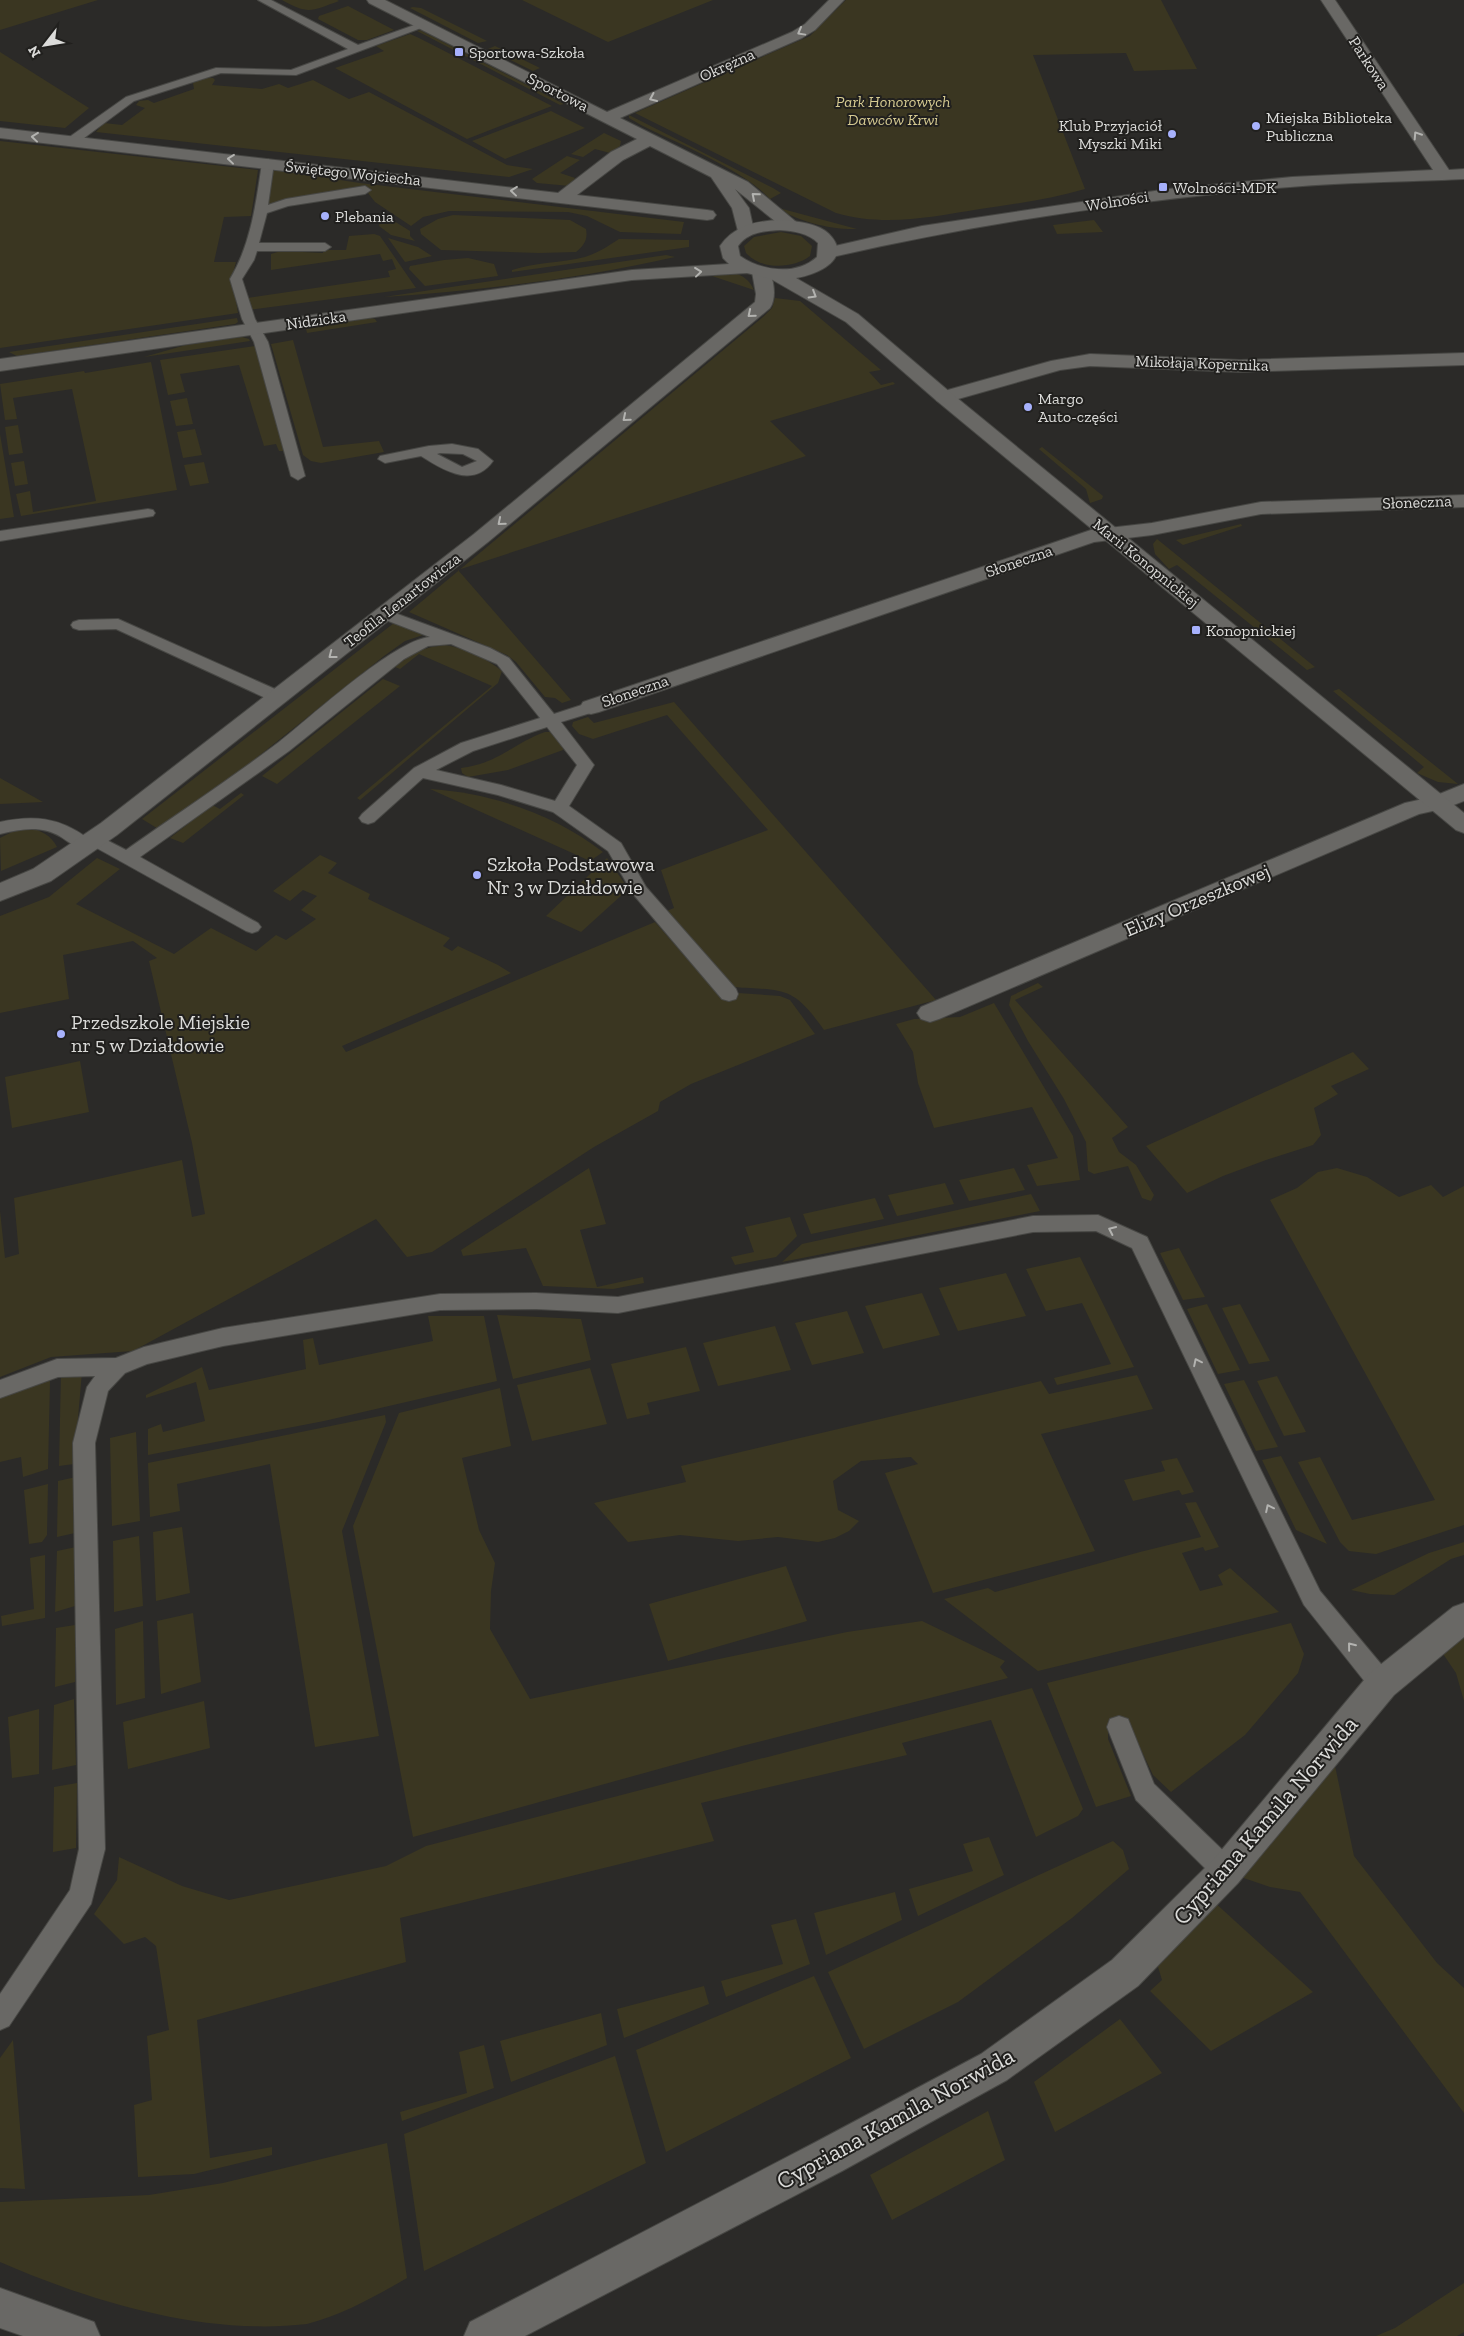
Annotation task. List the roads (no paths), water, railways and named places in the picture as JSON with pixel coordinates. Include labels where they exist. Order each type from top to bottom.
[{"type":"street","name":"Sportowa","points":[[374,0],[608,117],[751,192],[774,214],[792,226]]},
{"type":"street","name":"Okrężna","points":[[608,117],[797,35],[810,27],[838,0]]},
{"type":"street","name":"Parkowa","points":[[1328,0],[1444,175]]},
{"type":"street","name":"Świętego Wojciecha","points":[[0,133],[706,215]]},
{"type":"street","points":[[563,197],[617,156],[651,139]]},
{"type":"street","points":[[714,172],[720,184],[740,208],[745,231]]},
{"type":"street","name":"Wolności","points":[[922,231],[1168,194],[1292,182],[1464,174]]},
{"type":"street","points":[[852,318],[732,258],[729,246],[732,240],[745,231],[767,226],[792,226],[815,233],[922,231]]},
{"type":"street","points":[[632,275],[761,271],[799,272],[824,258],[922,231]]},
{"type":"street","points":[[815,233],[828,245],[824,258],[831,284],[852,318]]},
{"type":"street","points":[[632,275],[729,246]]},
{"type":"street","name":"Teofila Lenartowicza","points":[[0,894],[42,875],[96,838],[481,538],[764,304],[765,294],[761,271]]},
{"type":"street","name":"Nidzicka","points":[[0,365],[632,275]]},
{"type":"street","name":"Marii Konopnickiej","points":[[852,318],[944,397],[1464,826]]},
{"type":"street","name":"Mikołaja Kopernika","points":[[944,397],[1058,365],[1090,360],[1240,366],[1464,359]]},
{"type":"street","name":"Słoneczna","points":[[591,706],[1091,536],[1152,529],[1227,513],[1262,508],[1464,501]]},
{"type":"street","name":"Elizy Orzeszkowej","points":[[930,1013],[1413,808],[1438,803],[1464,792]]},
{"type":"street","name":"Cypriana Kamila Norwida","points":[[484,2336],[828,2157],[994,2067],[1125,1973],[1226,1871],[1382,1684],[1464,1617]]},
{"type":"street","points":[[0,2308],[80,2336]]},
{"type":"lane","points":[[263,0],[357,49]]},
{"type":"lane","points":[[72,141],[130,99],[220,70],[292,73],[424,25]]},
{"type":"lane","points":[[268,163],[261,211],[248,260],[236,279],[251,329],[261,342],[298,476]]},
{"type":"lane","points":[[261,211],[286,202],[365,190]]},
{"type":"lane","points":[[251,247],[325,247]]},
{"type":"lane","points":[[385,459],[426,452]]},
{"type":"lane","points":[[0,536],[148,513]]},
{"type":"lane","points":[[384,614],[484,651],[503,661],[586,765],[559,808]]},
{"type":"lane","points":[[79,625],[118,624],[278,696]]},
{"type":"lane","points":[[127,858],[283,747],[398,656],[424,642],[452,639]]},
{"type":"lane","points":[[368,818],[420,772],[467,747],[591,706]]},
{"type":"lane","points":[[420,772],[501,790],[559,808],[615,847],[639,890],[729,994]]},
{"type":"lane","points":[[0,828],[26,821],[49,824],[96,838],[127,858],[252,927]]},
{"type":"lane","points":[[0,1389],[57,1368],[117,1367],[144,1356],[223,1338],[440,1302],[536,1301],[618,1304],[1033,1224],[1098,1223],[1140,1243],[1312,1598],[1382,1684]]},
{"type":"lane","points":[[0,2017],[82,1895],[92,1849],[84,1443],[98,1387],[117,1367]]},
{"type":"lane","points":[[1119,1727],[1145,1792],[1226,1871]]},
{"type":"place","name":"Sportowa-Szkoła","points":[[459,52]]},
{"type":"place","name":"Miejska Biblioteka Publiczna","points":[[1256,126]]},
{"type":"place","name":"Klub Przyjaciół Myszki Miki","points":[[1172,134]]},
{"type":"place","name":"Wolności-MDK","points":[[1163,187]]},
{"type":"place","name":"Plebania","points":[[325,216]]},
{"type":"place","name":"Margo Auto-części","points":[[1028,407]]},
{"type":"place","name":"Konopnickiej","points":[[1196,630]]},
{"type":"place","name":"Szkoła Podstawowa Nr 3 w Działdowie","points":[[477,875]]},
{"type":"place","name":"Przedszkole Miejskie nr 5 w Działdowie","points":[[61,1034]]},
{"type":"park label","name":"Park Honorowych Dawców Krwi","points":[[893,110]]}]
